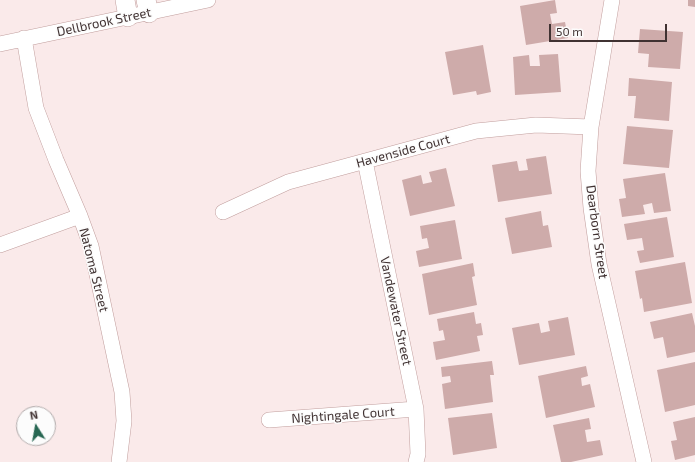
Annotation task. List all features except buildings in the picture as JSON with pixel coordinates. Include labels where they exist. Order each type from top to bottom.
[{"type":"street","name":"Dellbrook Street","points":[[0,44],[127,9],[208,0]]},
{"type":"street","name":"Dearborn Street","points":[[612,0],[591,127],[588,171],[591,208],[599,264],[644,462]]},
{"type":"street","name":"Natoma Street","points":[[24,38],[36,108],[91,246],[122,392],[124,421],[119,462]]},
{"type":"street","name":"Havenside Court","points":[[223,212],[288,182],[476,130],[536,126],[591,127]]},
{"type":"street","name":"Vandewater Street","points":[[365,161],[416,409],[418,454],[416,462]]},
{"type":"street","points":[[0,245],[80,216]]},
{"type":"street","name":"Nightingale Court","points":[[269,420],[416,409]]}]
